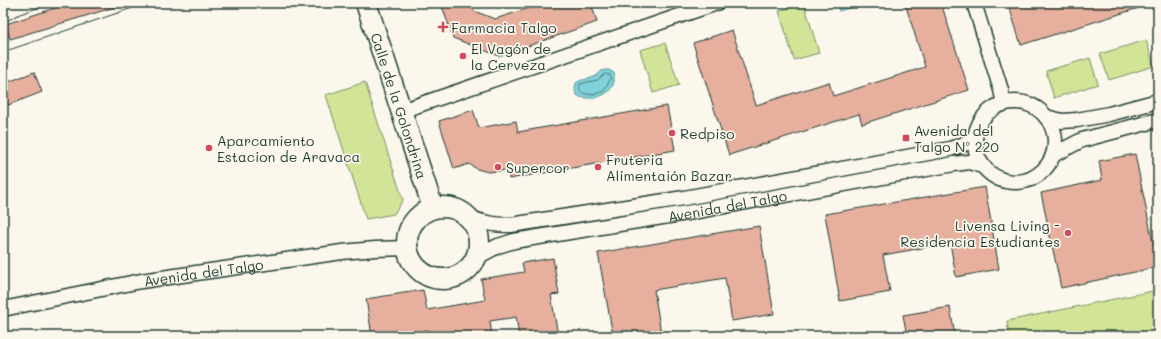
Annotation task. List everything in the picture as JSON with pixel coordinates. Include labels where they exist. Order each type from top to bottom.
[{"type":"street","name":"Calle de la Golondrina","points":[[366,3],[434,208]]},
{"type":"street","points":[[401,111],[718,3]]},
{"type":"street","points":[[974,3],[1004,104]]},
{"type":"street","points":[[1046,117],[1062,122],[1077,120],[1109,114],[1158,100]]},
{"type":"street","points":[[1015,102],[1027,104],[1038,109],[1046,117],[1052,129],[1055,142],[1053,155],[1041,172],[1022,182],[1011,182],[1000,180],[990,174],[982,166],[977,157],[975,138],[978,126],[984,116],[993,109],[1004,104],[1015,102]]},
{"type":"street","points":[[1053,155],[1082,140],[1158,120]]},
{"type":"street","name":"Avenida del Talgo","points":[[468,217],[493,225],[511,225],[664,201],[942,150],[964,144],[975,138]]},
{"type":"street","name":"Avenida del Talgo","points":[[475,258],[498,246],[514,241],[687,213],[954,164],[970,162],[982,166]]},
{"type":"street","points":[[434,208],[450,208],[460,211],[468,217],[475,226],[479,248],[468,269],[458,276],[446,279],[434,278],[422,273],[413,264],[409,257],[407,248],[408,232],[413,222],[421,214],[434,208]]},
{"type":"street","name":"Avenida del Talgo","points":[[3,309],[141,281],[342,252],[407,248]]},
{"type":"green space","points":[[804,3],[819,53],[794,60],[779,11]]},
{"type":"green space","points":[[1146,40],[1154,66],[1109,80],[1100,54]]},
{"type":"green space","points":[[665,43],[679,85],[653,93],[640,50]]},
{"type":"green space","points":[[1090,58],[1098,84],[1054,98],[1046,71]]},
{"type":"green space","points":[[365,82],[403,200],[394,214],[366,219],[326,95]]},
{"type":"green space","points":[[1158,290],[1158,336],[1009,336],[1007,321]]},
{"type":"water","points":[[837,3],[866,3],[839,11]]},
{"type":"water","points":[[605,70],[609,70],[614,73],[613,84],[608,92],[595,98],[583,98],[576,94],[576,83],[581,80],[594,77]]},
{"type":"building","points":[[56,3],[118,3],[118,6],[10,39],[6,24],[58,7]]},
{"type":"building","points":[[441,3],[471,3],[474,11],[495,19],[545,3],[591,3],[597,22],[499,56],[453,38]]},
{"type":"building","points":[[905,3],[941,3],[969,90],[862,124],[859,114],[729,155],[693,43],[732,30],[756,105],[829,82],[833,96],[925,67]]},
{"type":"building","points":[[1008,3],[1144,3],[1145,6],[1021,45]]},
{"type":"building","points":[[34,72],[42,92],[3,107],[3,84]]},
{"type":"building","points":[[667,106],[675,150],[509,179],[508,170],[488,172],[477,169],[469,164],[454,169],[439,121],[473,110],[479,128],[516,121],[518,132]]},
{"type":"building","name":"Livensa Living - Residencia Estudiantes","points":[[1135,154],[1158,267],[1061,288],[1041,193],[1102,180],[1099,161]]},
{"type":"building","points":[[985,187],[999,269],[956,277],[950,243],[883,255],[890,292],[840,301],[825,214]]},
{"type":"building","points":[[759,226],[774,314],[732,321],[725,278],[654,290],[661,333],[643,336],[613,336],[598,253]]},
{"type":"building","points":[[553,258],[559,294],[551,295],[558,336],[519,336],[516,317],[490,321],[492,336],[429,336],[428,330],[391,336],[372,336],[366,299],[423,290],[427,310],[485,300],[481,279],[524,272],[522,263]]},
{"type":"building","points":[[950,307],[955,336],[907,336],[903,315]]},
{"type":"tram line","points":[[3,23],[20,14],[52,3]]},
{"type":"tram line","points":[[3,52],[147,3]]},
{"type":"place","name":"Farmacia Talgo","points":[[443,27]]},
{"type":"place","name":"El Vagón de la Cerveza","points":[[463,56]]},
{"type":"place","name":"Redpiso","points":[[672,133]]},
{"type":"place","name":"Avenida del Talgo Nº 220","points":[[906,138]]},
{"type":"place","name":"Aparcamiento Estacion de Aravaca","points":[[209,148]]},
{"type":"place","name":"Supercor","points":[[498,167]]},
{"type":"place","name":"Fruteria Alimentaión Bazar","points":[[598,167]]},
{"type":"place","name":"Livensa Living - Residencia Estudiantes","points":[[1068,233]]}]
